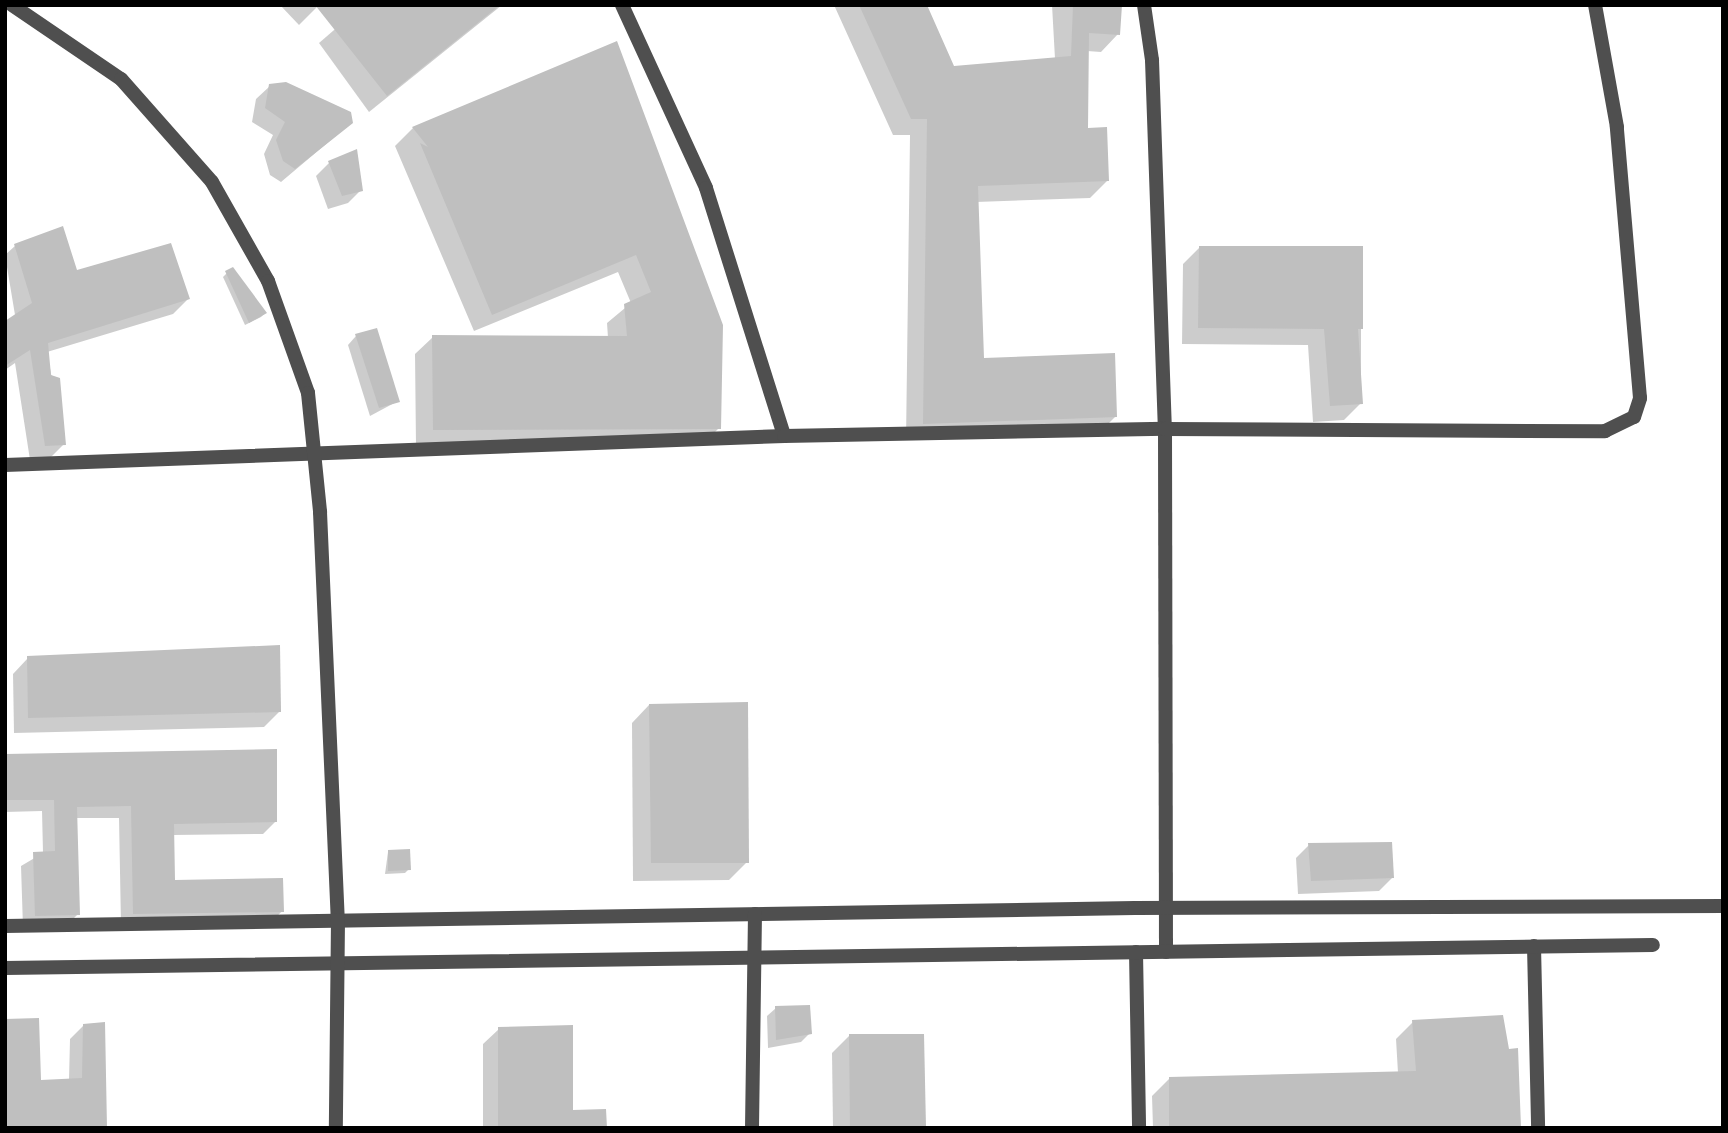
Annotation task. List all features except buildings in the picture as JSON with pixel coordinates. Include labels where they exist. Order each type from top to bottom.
[{"type":"street","points":[[12,5],[121,79],[212,182],[244,231],[290,335],[316,453],[338,920],[336,1128]]},
{"type":"street","points":[[622,5],[706,188],[784,436]]},
{"type":"street","points":[[1144,5],[1152,60],[1165,429],[1166,951]]},
{"type":"street","points":[[5,465],[784,436],[1165,429],[1605,431],[1634,417],[1640,398],[1617,127],[1595,5]]},
{"type":"street","points":[[5,926],[1167,908],[1674,903],[1723,906]]},
{"type":"street","points":[[752,1128],[755,914]]},
{"type":"street","points":[[5,968],[1653,945]]},
{"type":"street","points":[[1534,946],[1538,1128]]},
{"type":"street","points":[[1136,952],[1139,1128]]}]
